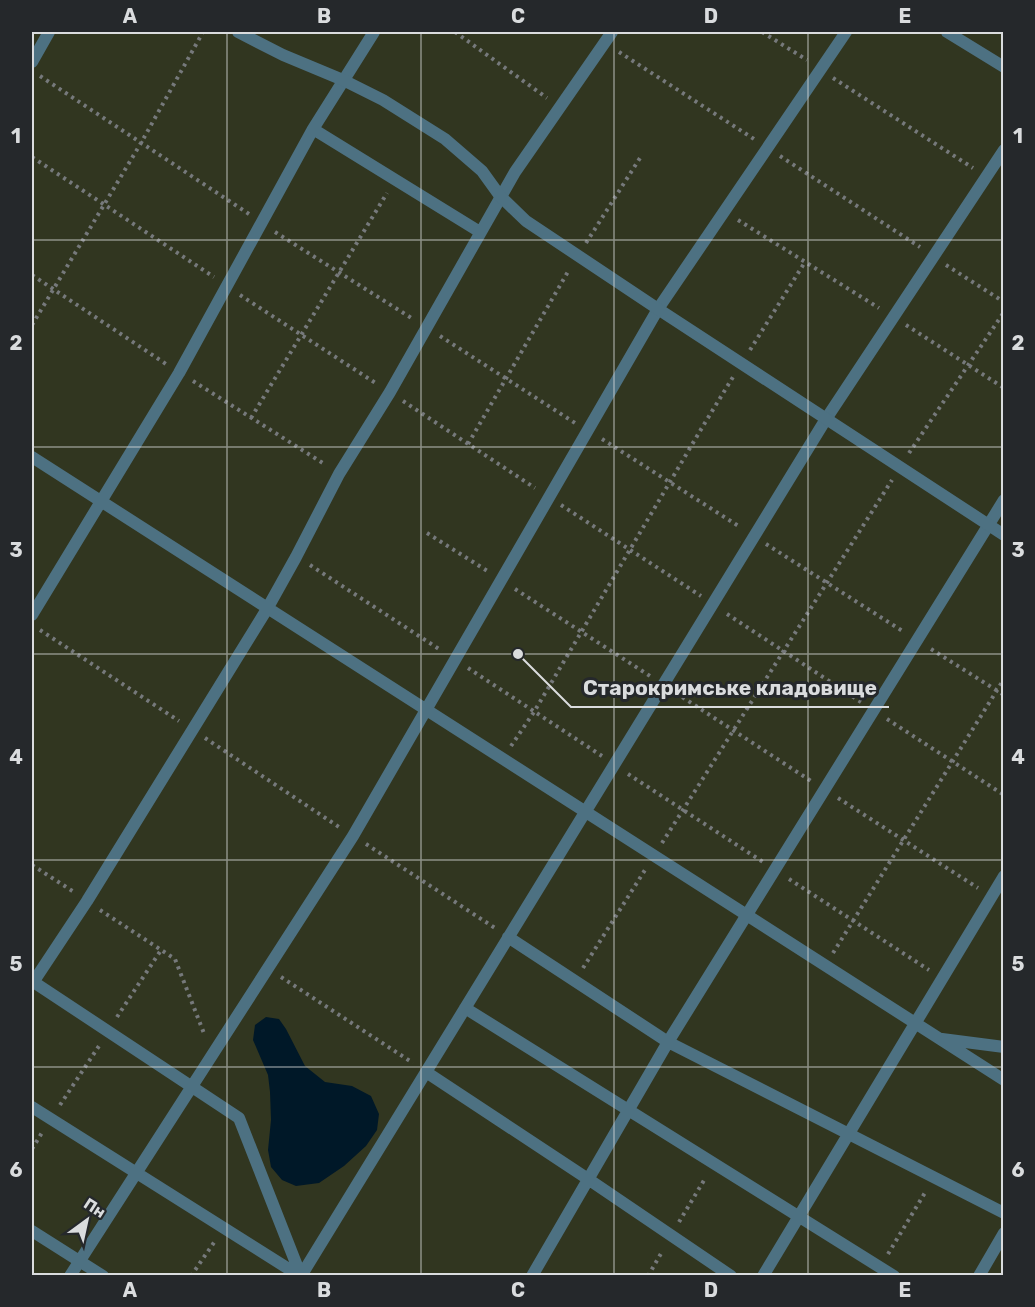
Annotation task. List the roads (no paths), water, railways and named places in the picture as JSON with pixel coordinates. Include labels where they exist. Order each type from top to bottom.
[{"type":"street","points":[[32,62],[49,32]]},
{"type":"street","points":[[238,32],[383,100],[445,139],[482,171],[500,196],[526,221],[1004,535]]},
{"type":"street","points":[[32,615],[179,373],[313,129],[374,32]]},
{"type":"street","points":[[70,1275],[353,836],[658,309],[846,32]]},
{"type":"street","points":[[947,32],[1004,67]]},
{"type":"street","points":[[301,1275],[239,1118],[32,982],[87,901],[267,609],[339,474],[390,392],[514,172],[608,37]]},
{"type":"street","points":[[313,129],[480,232]]},
{"type":"street","points":[[301,1275],[826,419],[1004,150]]},
{"type":"street","points":[[32,457],[1004,1080]]},
{"type":"street","points":[[532,1275],[668,1042],[1004,500]]},
{"type":"street","points":[[763,1275],[1004,876]]},
{"type":"street","points":[[508,937],[668,1042],[1004,1213]]},
{"type":"street","points":[[465,1008],[894,1275]]},
{"type":"street","points":[[938,1038],[1004,1047]]},
{"type":"street","points":[[426,1072],[731,1275]]},
{"type":"street","points":[[32,1107],[301,1275]]},
{"type":"street","points":[[32,1231],[103,1275]]},
{"type":"street","points":[[979,1275],[1004,1233]]},
{"type":"water","points":[[266,1017],[279,1019],[305,1066],[325,1082],[352,1086],[371,1096],[379,1114],[377,1130],[366,1146],[344,1166],[319,1183],[296,1186],[282,1180],[271,1167],[268,1150],[271,1120],[268,1075],[253,1040],[255,1025]]},
{"type":"place","name":"Старокримське кладовище","points":[[518,654]]}]
